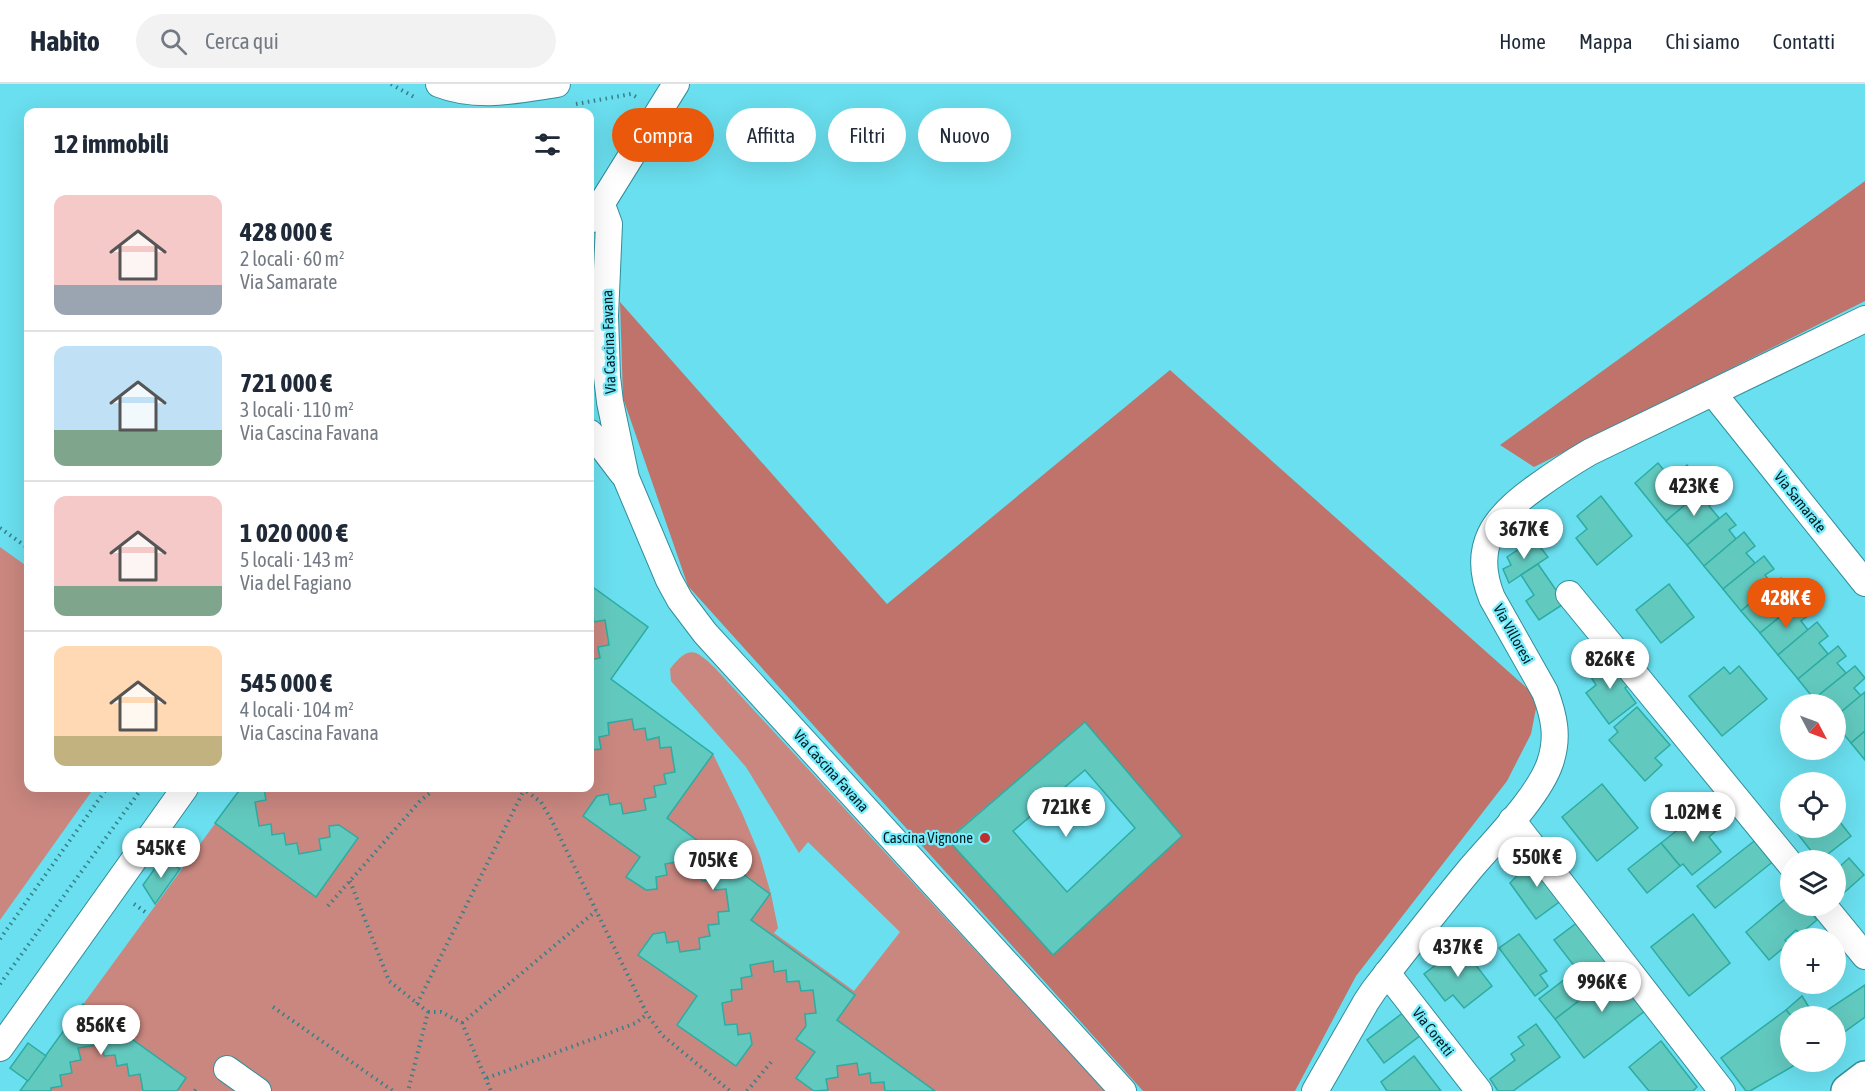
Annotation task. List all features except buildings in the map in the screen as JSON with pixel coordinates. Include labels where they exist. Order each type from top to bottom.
[{"type":"street","points":[[439,84],[457,90],[487,93],[562,95]]},
{"type":"street","name":"Via Cascina Favana","points":[[661,108],[675,84]]},
{"type":"street","name":"Via Cascina Favana","points":[[628,162],[596,214],[609,224],[605,316],[610,402],[626,478],[669,580],[680,600],[705,633],[1123,1091]]},
{"type":"street","name":"Via Villoresi","points":[[1315,1091],[1366,1002],[1458,883],[1532,795],[1547,771],[1554,750],[1555,723],[1545,692],[1492,598],[1486,582],[1484,556],[1486,544],[1498,520],[1511,507],[1569,464],[1610,442],[1865,320]]},
{"type":"street","name":"Via Samarate","points":[[1713,393],[1865,583]]},
{"type":"street","name":"Via Cascina Favana","points":[[594,438],[626,478]]},
{"type":"street","points":[[1569,594],[1780,853]]},
{"type":"street","points":[[0,1048],[183,792]]},
{"type":"street","points":[[1512,820],[1722,1091]]},
{"type":"street","points":[[1832,916],[1865,956]]},
{"type":"street","name":"Via Coretti","points":[[1387,973],[1479,1091]]},
{"type":"street","points":[[227,1069],[258,1091]]},
{"type":"street","points":[[1848,1091],[1865,1078]]},
{"type":"path","points":[[562,95],[631,94],[635,95],[639,101],[637,108]]},
{"type":"path","points":[[0,528],[24,545]]},
{"type":"path","points":[[0,939],[104,792]]},
{"type":"path","points":[[0,984],[139,792]]},
{"type":"path","points":[[328,906],[420,801],[431,792]]},
{"type":"path","points":[[417,1004],[522,792]]},
{"type":"path","points":[[529,792],[540,802],[551,819],[647,1014],[662,1035],[730,1091]]},
{"type":"path","points":[[350,881],[389,981],[428,1012],[441,1012],[462,1023],[491,1091]]},
{"type":"path","points":[[462,1023],[596,911]]},
{"type":"path","points":[[273,1007],[393,1091]]},
{"type":"path","points":[[408,1091],[428,1012]]},
{"type":"path","points":[[486,1078],[636,1023],[647,1014]]},
{"type":"path","points":[[747,1091],[772,1061]]},
{"type":"shaded area","points":[[1865,181],[1865,301],[1534,467],[1500,445]]},
{"type":"shaded area","points":[[620,302],[887,604],[1170,370],[1538,698],[1531,734],[1507,781],[1356,976],[1295,1091],[1143,1091],[688,586],[623,398]],"holes":[[[1085,722],[1182,836],[1053,955],[948,839]]]},
{"type":"shaded area","points":[[0,547],[24,564],[24,792],[91,792],[0,920]]},
{"type":"shaded area","points":[[594,588],[648,627],[611,679],[713,754],[760,856],[778,928],[774,933],[854,991],[900,932],[808,842],[799,853],[746,767],[671,681],[670,669],[687,653],[697,654],[715,668],[1105,1091],[20,1091],[238,792],[594,792]]},
{"type":"place","name":"Cascina Vignone","points":[[985,838]]}]
